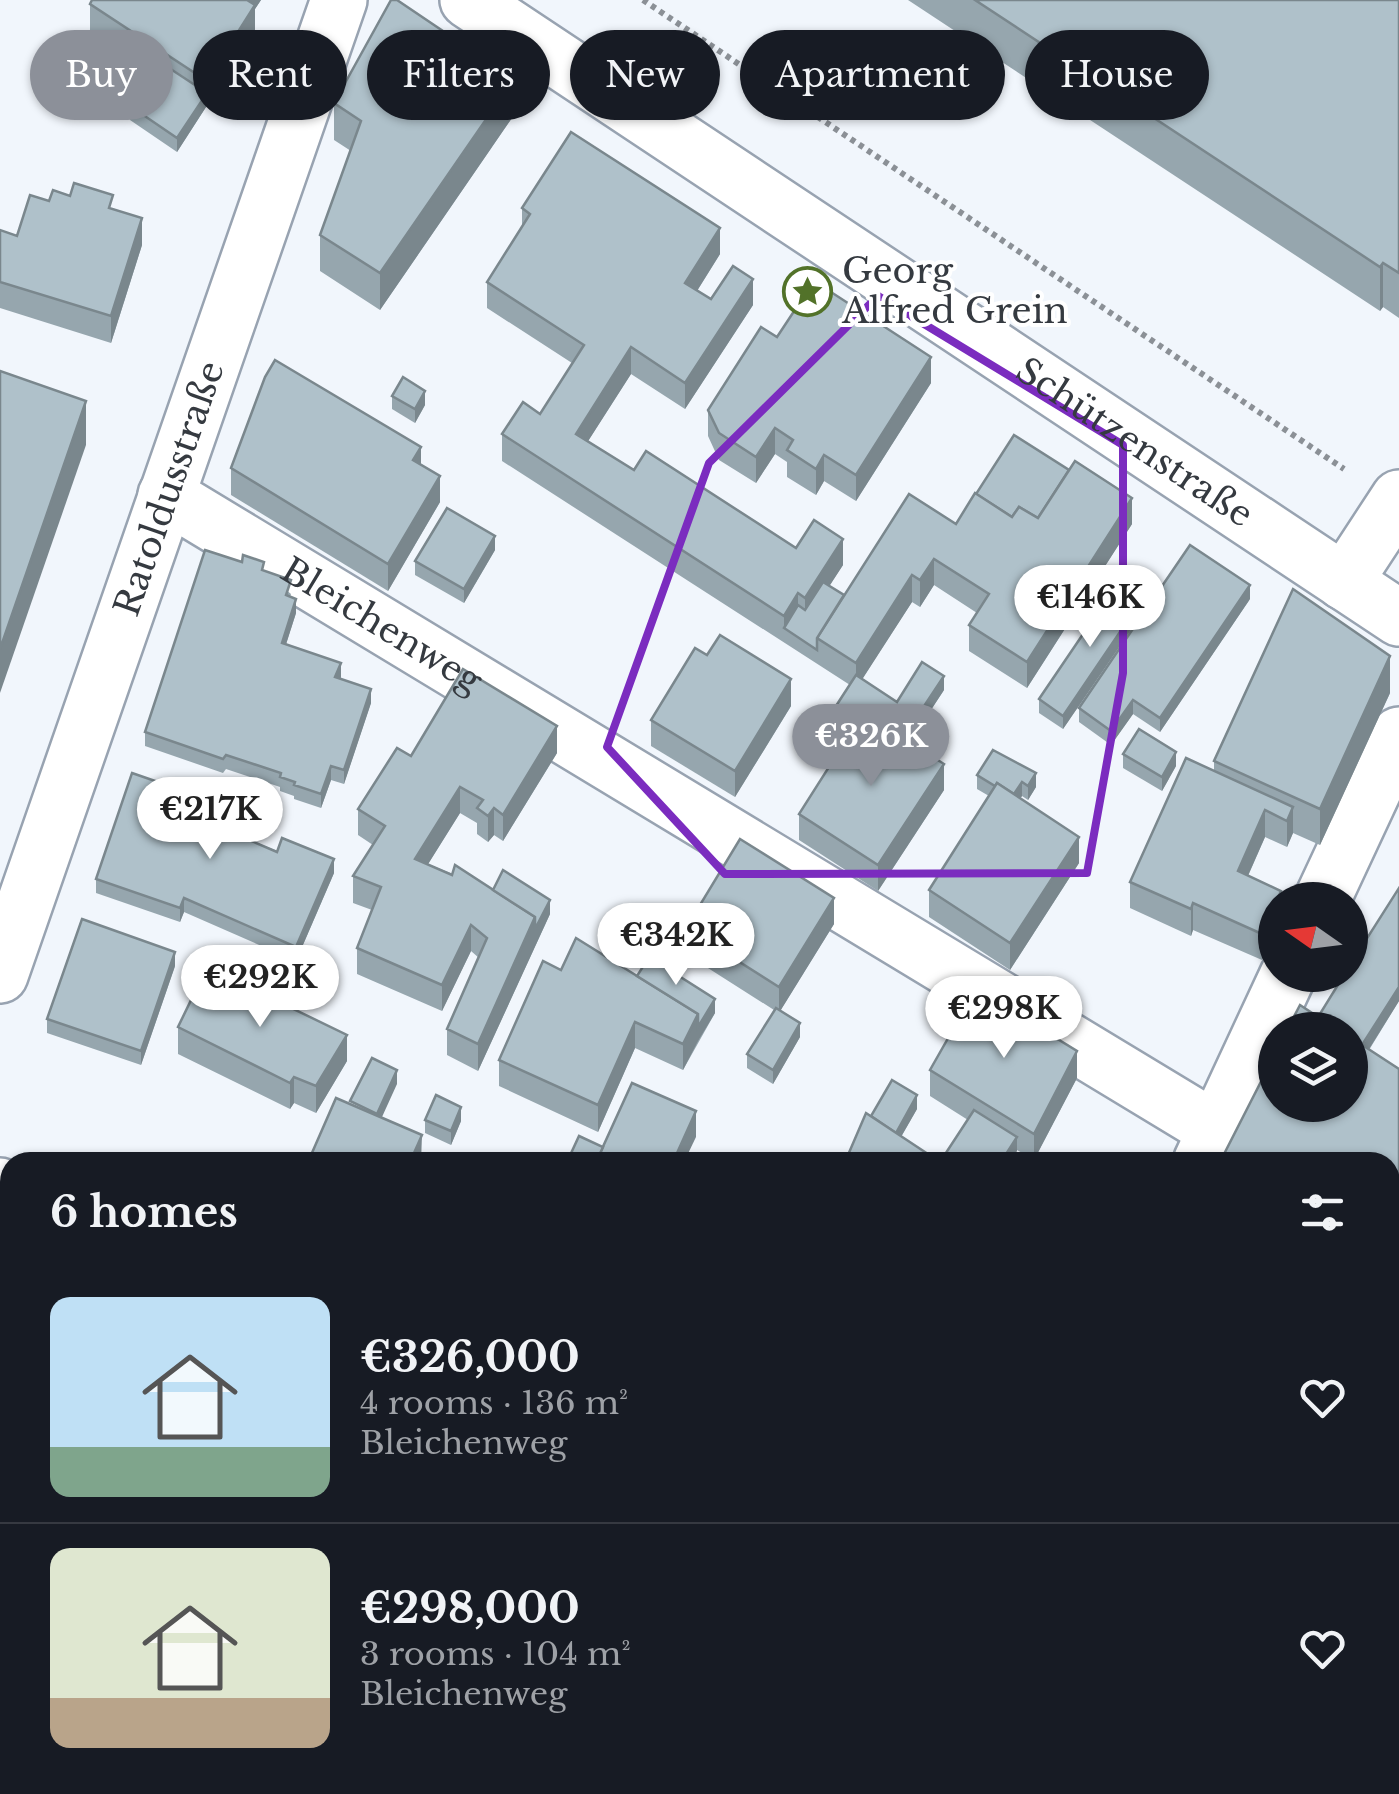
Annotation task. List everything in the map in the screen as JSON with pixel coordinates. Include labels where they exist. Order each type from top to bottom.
[{"type":"street","name":"Ratoldusstraße","points":[[0,975],[339,0]]},
{"type":"street","name":"Schützenstraße","points":[[468,0],[1399,618]]},
{"type":"street","name":"Bleichenweg","points":[[166,495],[1208,1146]]},
{"type":"street","points":[[1344,582],[1397,501]]},
{"type":"street","points":[[1330,882],[1399,735]]},
{"type":"street","points":[[1208,1146],[1280,992]]},
{"type":"path","points":[[643,0],[1397,501]]},
{"type":"highlighted area","points":[[878,296],[1123,445],[1123,673],[1087,873],[725,874],[607,747],[709,463]]},
{"type":"building","points":[[92,0],[247,0],[255,5],[239,30],[193,30],[193,72],[173,59],[173,30],[130,30],[90,4]]},
{"type":"building","points":[[391,0],[397,0],[441,30],[374,30]]},
{"type":"building","points":[[975,0],[1399,0],[1399,273],[1383,263],[1380,267],[1157,120],[1209,120],[1209,30],[1025,33]]},
{"type":"building","points":[[367,43],[367,120],[486,120],[380,273],[320,235],[361,121],[347,112],[347,80]]},
{"type":"building","points":[[173,71],[193,84],[193,114],[177,138],[151,120],[173,120]]},
{"type":"building","points":[[571,132],[720,228],[685,283],[711,299],[733,266],[753,279],[685,383],[631,347],[576,434],[634,470],[646,451],[796,548],[814,520],[843,539],[805,598],[798,593],[784,616],[502,434],[523,402],[540,414],[584,345],[487,282],[530,214],[522,208]]},
{"type":"building","points":[[74,183],[113,195],[109,208],[142,218],[111,316],[0,282],[0,230],[17,236],[30,195],[49,201],[53,190],[70,196]]},
{"type":"building","points":[[814,281],[931,357],[856,475],[824,455],[816,469],[787,450],[793,440],[775,428],[756,457],[719,433],[708,410],[761,327],[777,337]]},
{"type":"building","points":[[275,360],[421,447],[413,460],[440,476],[388,564],[231,468]]},
{"type":"building","points":[[0,371],[86,401],[0,649]]},
{"type":"building","points":[[403,377],[425,391],[415,409],[392,396]]},
{"type":"building","points":[[1014,435],[1069,470],[1038,518],[1019,507],[1012,517],[976,494]]},
{"type":"building","points":[[1075,461],[1132,498],[1027,662],[969,625],[989,594],[934,559],[920,580],[912,575],[856,663],[817,638],[909,494],[956,524],[975,493],[1012,517],[1019,507],[1038,518]]},
{"type":"building","points":[[447,508],[495,536],[464,589],[415,561]]},
{"type":"building","points":[[1190,545],[1250,585],[1160,718],[1133,700],[1111,731],[1079,708]]},
{"type":"building","points":[[205,550],[242,562],[243,555],[264,562],[262,570],[291,580],[286,595],[296,599],[282,643],[341,663],[335,677],[371,689],[344,770],[331,766],[321,794],[294,785],[295,782],[280,777],[281,773],[226,755],[223,759],[145,732]]},
{"type":"building","points":[[823,582],[844,595],[817,638],[817,650],[784,628],[798,605],[805,610]]},
{"type":"building","points":[[1117,584],[1141,601],[1063,716],[1039,699]]},
{"type":"building","points":[[1293,589],[1390,656],[1320,809],[1214,761]]},
{"type":"building","points":[[720,635],[791,679],[735,771],[651,720],[695,648],[707,655]]},
{"type":"building","points":[[922,662],[944,676],[903,738],[864,712],[858,721],[836,706],[856,675],[897,702]]},
{"type":"building","points":[[463,669],[557,726],[503,815],[494,808],[488,816],[477,808],[483,800],[460,787],[415,859],[452,875],[455,865],[535,917],[478,1044],[447,1029],[487,938],[471,925],[442,985],[357,948],[381,887],[353,876],[385,826],[358,809],[397,748],[411,756]]},
{"type":"building","points":[[864,712],[944,764],[878,865],[799,814]]},
{"type":"building","points":[[1139,729],[1176,752],[1162,777],[1123,754]]},
{"type":"building","points":[[993,750],[1036,773],[1028,786],[1022,782],[1014,794],[977,775]]},
{"type":"building","points":[[1186,758],[1293,807],[1287,821],[1265,810],[1238,871],[1262,882],[1258,882],[1258,932],[1193,903],[1191,909],[1130,882]]},
{"type":"building","points":[[132,773],[216,802],[212,814],[237,822],[233,833],[277,852],[282,838],[334,859],[296,947],[184,898],[180,908],[96,879]]},
{"type":"building","points":[[997,783],[1079,837],[1010,943],[929,890]]},
{"type":"building","points":[[740,839],[834,898],[779,987],[686,928]]},
{"type":"building","points":[[503,870],[550,900],[535,929],[535,917],[493,890]]},
{"type":"building","points":[[1399,888],[1399,987],[1368,1036],[1368,1012],[1321,1012],[1333,992],[1368,992],[1368,937]]},
{"type":"building","points":[[82,919],[175,952],[141,1051],[47,1019]]},
{"type":"building","points":[[576,938],[698,1014],[683,1044],[635,1022],[598,1105],[499,1060],[543,961],[561,970]]},
{"type":"building","points":[[649,957],[715,999],[698,1027],[698,1014],[637,976]]},
{"type":"building","points":[[207,967],[347,1035],[316,1086],[294,1077],[290,1083],[178,1027]]},
{"type":"building","points":[[976,989],[1077,1051],[1034,1134],[930,1070]]},
{"type":"building","points":[[776,1008],[800,1023],[773,1070],[747,1054]]},
{"type":"building","points":[[1368,1049],[1399,1069],[1399,1152],[1225,1152],[1258,1087],[1258,1122],[1368,1122]]},
{"type":"building","points":[[372,1058],[397,1070],[377,1114],[350,1101]]},
{"type":"building","points":[[892,1080],[917,1095],[896,1133],[871,1116]]},
{"type":"building","points":[[632,1083],[696,1111],[678,1152],[601,1152]]},
{"type":"building","points":[[436,1095],[461,1107],[451,1131],[425,1120]]},
{"type":"building","points":[[336,1098],[422,1135],[414,1152],[312,1152]]},
{"type":"building","points":[[974,1110],[1017,1137],[1007,1152],[947,1152]]},
{"type":"building","points":[[866,1113],[925,1152],[849,1152]]},
{"type":"building","points":[[579,1136],[603,1147],[601,1152],[572,1152]]},
{"type":"place","name":"Georg Alfred Grein","points":[[807,291]]}]
